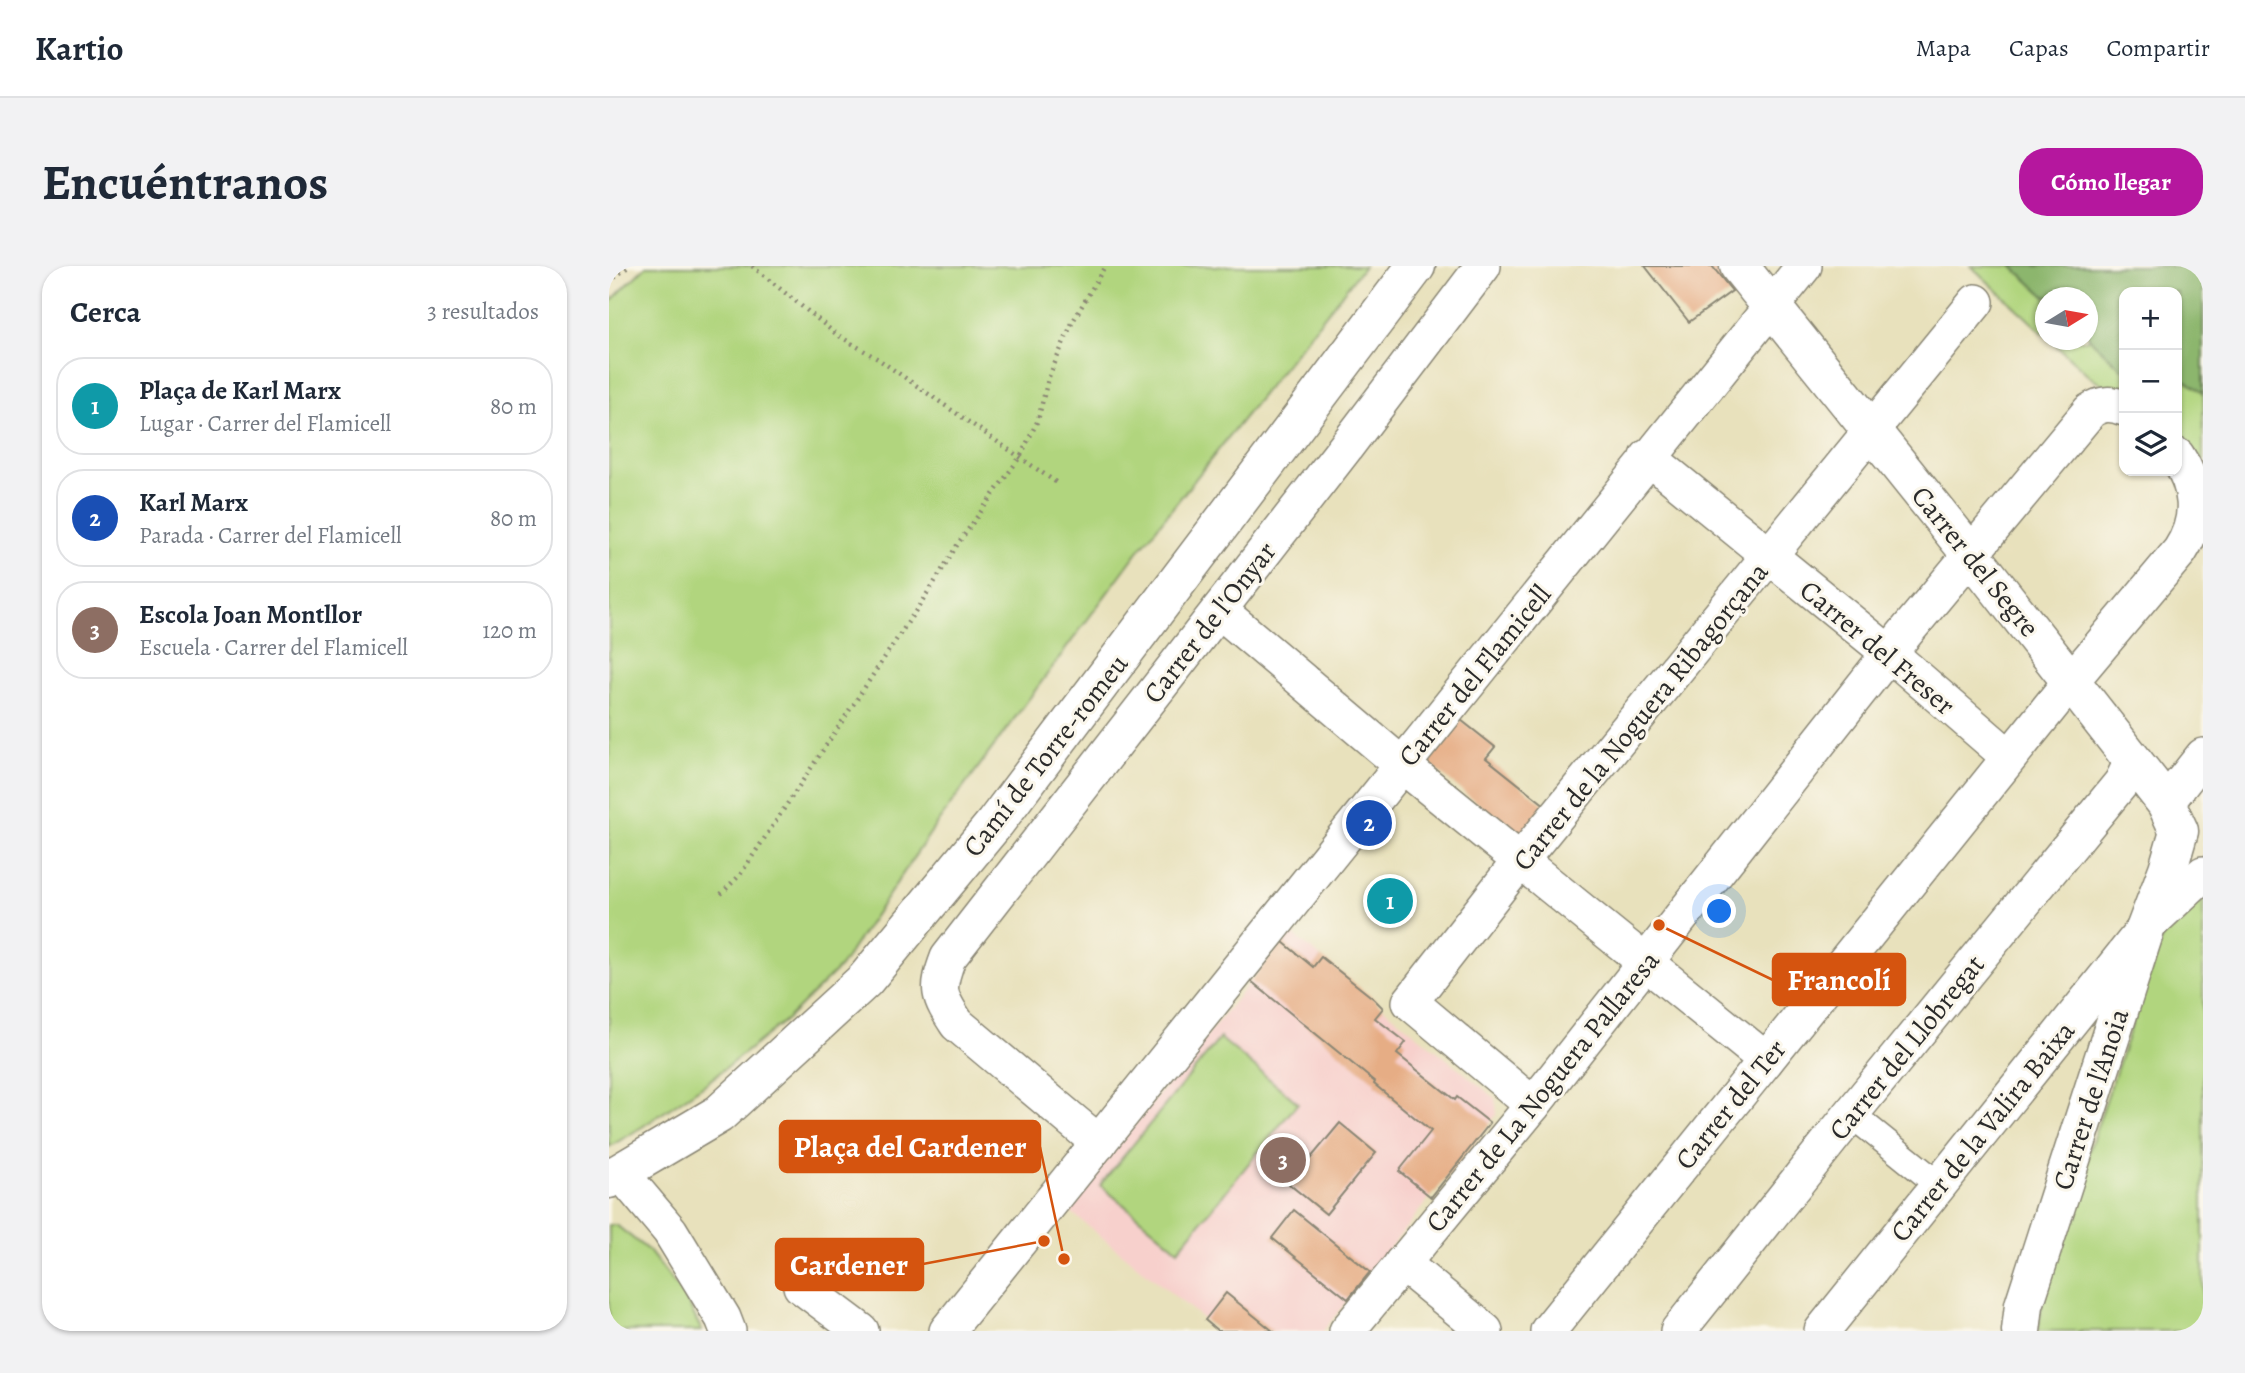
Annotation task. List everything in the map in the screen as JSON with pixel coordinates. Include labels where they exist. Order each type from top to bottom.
[{"type":"street","name":"Camí de Torre-romeu","points":[[615,1176],[719,1114],[865,980],[995,823],[1416,266]]},
{"type":"street","name":"Carrer de l'Onyar","points":[[1098,1143],[957,1024],[944,1004],[939,981],[949,958],[1483,266]]},
{"type":"street","name":"Carrer del Segre","points":[[1739,266],[1970,553],[2166,803],[2179,831],[2186,871]]},
{"type":"street","name":"Carrer del Flamicell","points":[[947,1331],[1804,266]]},
{"type":"street","name":"Carrer de la Noguera Ribagorçana","points":[[1533,1105],[1410,1002],[1520,861],[1976,302]]},
{"type":"street","name":"Carrer de La Noguera Pallaresa","points":[[1347,1331],[1533,1105],[1970,553],[2090,411],[2099,405],[2119,406]]},
{"type":"street","name":"Carrer del Freser","points":[[1648,457],[1889,653],[2009,757]]},
{"type":"street","name":"Carrer del Ter","points":[[1548,1331],[2009,757],[2188,539],[2193,527],[2194,501],[2182,466]]},
{"type":"street","points":[[1219,610],[1402,765],[1766,1060]]},
{"type":"street","points":[[2166,803],[2203,756]]},
{"type":"street","name":"Carrer del Llobregat","points":[[1678,1331],[2122,782],[2132,761]]},
{"type":"street","name":"Carrer de l'Anoia","points":[[2015,1322],[2146,927],[2186,871]]},
{"type":"street","name":"Carrer de la Valira Baixa","points":[[1822,1331],[2146,927]]},
{"type":"street","points":[[1851,1114],[1939,1185]]},
{"type":"street","points":[[615,1176],[670,1231],[728,1331]]},
{"type":"street","points":[[1402,1264],[1485,1331]]},
{"type":"street","points":[[801,1286],[861,1331]]},
{"type":"path","points":[[609,282],[629,266]]},
{"type":"path","points":[[752,266],[836,334],[878,359],[1057,483]]},
{"type":"path","points":[[722,894],[740,875],[934,583],[953,550],[1020,457],[1038,420],[1048,380],[1072,323],[1105,266]]},
{"type":"shaded area","points":[[1290,932],[1495,1098],[1497,1114],[1323,1331],[1218,1331],[1067,1209]]},
{"type":"green space","points":[[646,266],[1364,266],[1136,554],[935,826],[840,967],[787,1019],[704,1085],[609,1147],[609,303]]},
{"type":"green space","points":[[1971,266],[2012,266],[2035,287],[2035,326]]},
{"type":"green space","points":[[2012,266],[2203,266],[2203,393],[2187,381],[2182,380],[2182,287],[2119,287],[2119,366],[2098,346],[2098,287],[2035,287]]},
{"type":"green space","points":[[2098,346],[2119,366],[2119,393],[2094,380],[2061,350],[2098,350]]},
{"type":"green space","points":[[2182,380],[2187,381],[2203,393],[2203,461],[2197,465],[2182,444]]},
{"type":"green space","points":[[2203,886],[2203,1331],[2038,1331],[2046,1276],[2167,922]]},
{"type":"green space","points":[[1220,1038],[1298,1103],[1178,1250],[1100,1185]]},
{"type":"green space","points":[[609,1225],[616,1225],[649,1251],[686,1299],[702,1331],[609,1331]]},
{"type":"building","points":[[1645,266],[1712,266],[1732,291],[1689,322]]},
{"type":"building","points":[[1461,720],[1495,747],[1486,758],[1546,806],[1520,838],[1427,762]]},
{"type":"building","points":[[1283,942],[1313,967],[1321,957],[1374,999],[1383,1008],[1375,1018],[1406,1042],[1397,1054],[1455,1100],[1457,1097],[1490,1123],[1431,1197],[1399,1171],[1431,1131],[1251,981]]},
{"type":"building","points":[[1340,1123],[1376,1153],[1326,1214],[1289,1184]]},
{"type":"building","points":[[1294,1210],[1370,1272],[1348,1299],[1272,1238]]},
{"type":"building","points":[[1226,1293],[1273,1331],[1218,1331],[1205,1320]]},
{"type":"place","name":"Karl Marx","points":[[1369,823]]},
{"type":"place","name":"Plaça de Karl Marx","points":[[1390,901]]},
{"type":"place","name":"Francolí","points":[[1659,925]]},
{"type":"place","name":"Escola Joan Montllor","points":[[1283,1160]]},
{"type":"place","name":"Cardener","points":[[1044,1241]]},
{"type":"place","name":"Plaça del Cardener","points":[[1064,1259]]}]
